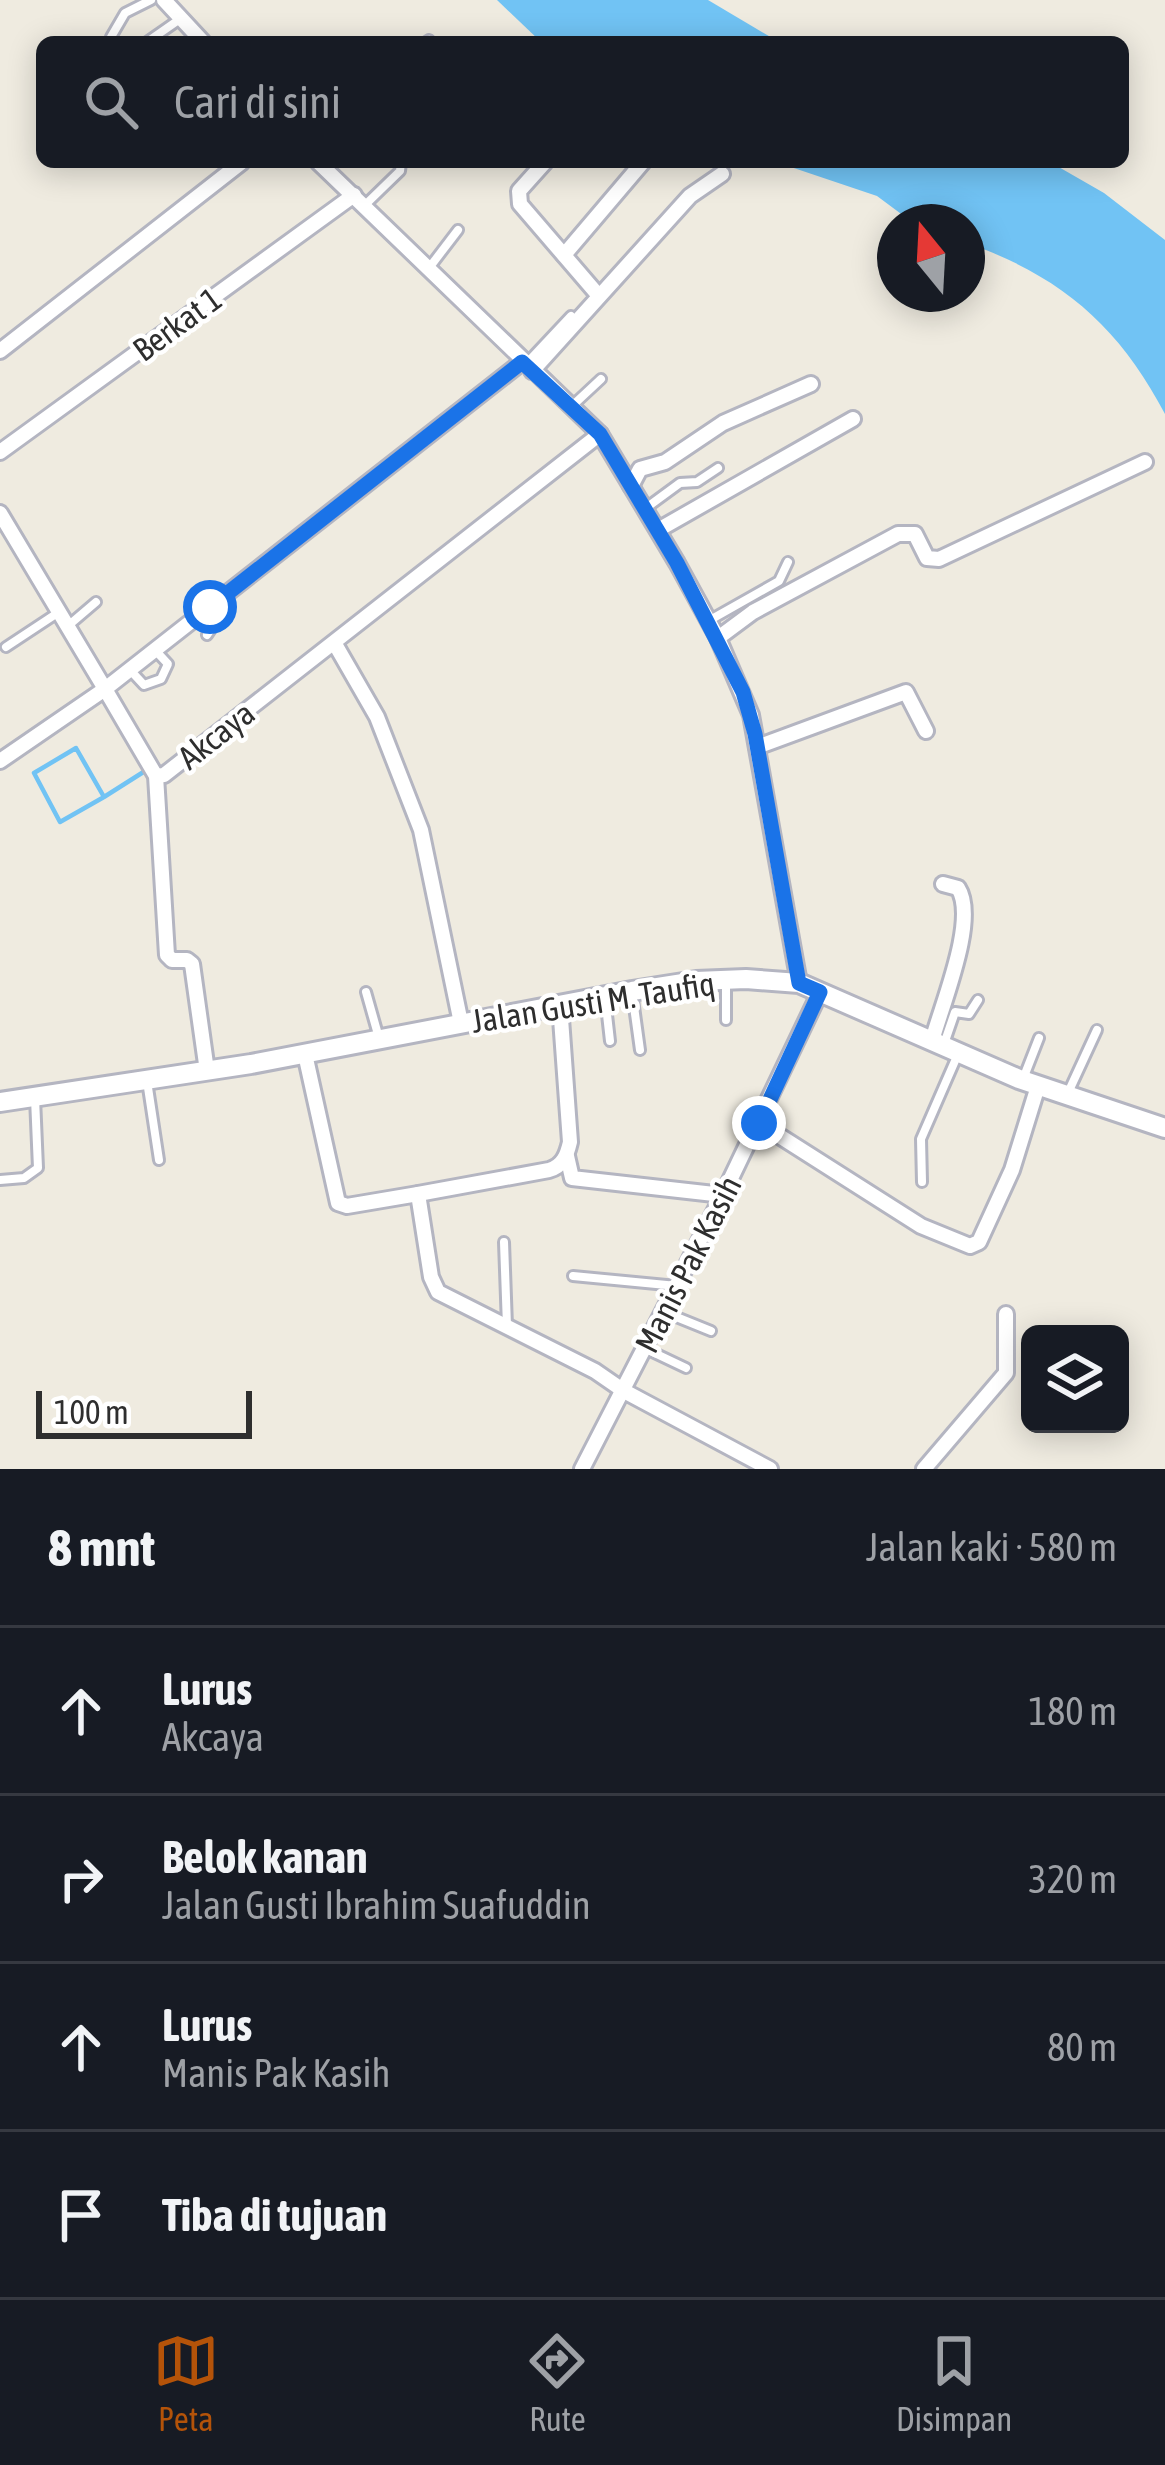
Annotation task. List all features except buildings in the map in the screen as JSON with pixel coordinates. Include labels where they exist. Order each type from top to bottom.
[{"type":"main road","name":"Jalan Gusti M. Taufiq","points":[[0,1102],[305,1054],[632,991],[726,979],[799,983],[1030,1083],[1165,1128]]},
{"type":"street","points":[[164,0],[198,36]]},
{"type":"street","points":[[0,352],[234,168]]},
{"type":"street","points":[[324,168],[600,434],[658,530],[743,692],[758,747],[799,983]]},
{"type":"street","points":[[540,168],[519,191],[518,200],[599,296]]},
{"type":"street","points":[[564,255],[638,168]]},
{"type":"street","points":[[0,761],[105,689],[526,366],[599,296],[690,196],[722,174]]},
{"type":"street","name":"Berkat 1","points":[[0,452],[359,201]]},
{"type":"street","points":[[631,486],[640,469],[665,462],[723,422],[811,384]]},
{"type":"street","points":[[658,530],[853,419]]},
{"type":"street","name":"Akcaya","points":[[0,513],[156,776],[164,775],[600,434]]},
{"type":"street","points":[[718,638],[753,612],[898,534],[915,534],[927,558],[939,559],[1145,462]]},
{"type":"street","points":[[335,644],[377,717],[421,830],[461,1024]]},
{"type":"street","points":[[758,747],[906,692],[926,731]]},
{"type":"street","points":[[156,776],[167,955],[192,964],[207,1070]]},
{"type":"street","points":[[943,884],[958,887],[966,904],[945,1046]]},
{"type":"street","name":"Manis Pak Kasih","points":[[582,1469],[759,1123],[820,992]]},
{"type":"street","points":[[305,1054],[338,1203],[347,1206],[549,1170],[566,1156],[570,1142],[560,1005]]},
{"type":"street","points":[[759,1123],[921,1226],[970,1246],[979,1242],[1012,1170],[1030,1083]]},
{"type":"street","points":[[566,1156],[572,1178],[723,1195]]},
{"type":"street","points":[[418,1194],[431,1277],[438,1292],[770,1469]]},
{"type":"street","points":[[924,1469],[1006,1373],[1006,1314]]},
{"type":"lane","points":[[112,36],[125,13],[151,0]]},
{"type":"lane","points":[[156,36],[181,18]]},
{"type":"lane","points":[[359,201],[400,168]]},
{"type":"lane","points":[[428,269],[458,230]]},
{"type":"lane","points":[[526,366],[571,316]]},
{"type":"lane","points":[[571,407],[601,379]]},
{"type":"lane","points":[[645,509],[680,483],[697,482],[718,468]]},
{"type":"lane","points":[[708,621],[778,580],[788,562]]},
{"type":"lane","points":[[68,626],[96,602]]},
{"type":"lane","points":[[207,635],[218,623],[210,607]]},
{"type":"lane","points":[[6,646],[59,612]]},
{"type":"lane","points":[[130,670],[144,685],[155,683],[168,668],[155,650]]},
{"type":"lane","points":[[726,979],[726,1020]]},
{"type":"lane","points":[[632,991],[640,1050]]},
{"type":"lane","points":[[366,992],[380,1039]]},
{"type":"lane","points":[[604,996],[610,1041]]},
{"type":"lane","points":[[922,1182],[921,1139],[945,1046],[956,1012],[969,1014],[978,1000]]},
{"type":"lane","points":[[1066,1096],[1096,1030]]},
{"type":"lane","points":[[1030,1083],[1039,1038]]},
{"type":"lane","points":[[147,1080],[159,1160]]},
{"type":"lane","points":[[0,1180],[24,1178],[38,1168],[35,1097]]},
{"type":"lane","points":[[504,1242],[507,1327]]},
{"type":"lane","points":[[573,1276],[677,1286]]},
{"type":"lane","points":[[664,1312],[711,1331]]},
{"type":"lane","points":[[646,1349],[686,1368]]},
{"type":"water","points":[[497,0],[708,0],[769,36],[535,36]]},
{"type":"water","points":[[794,168],[1060,168],[1104,193],[1165,240],[1165,414],[1128,355],[1084,308],[1031,271],[985,250],[985,204],[888,204],[877,196]]},
{"type":"waterway","points":[[104,797],[60,822],[34,773],[76,748],[104,797],[145,771]]},
{"type":"route","points":[[210,607],[522,362],[600,434],[677,563],[743,692],[755,734],[799,983],[820,992],[759,1123]]}]
